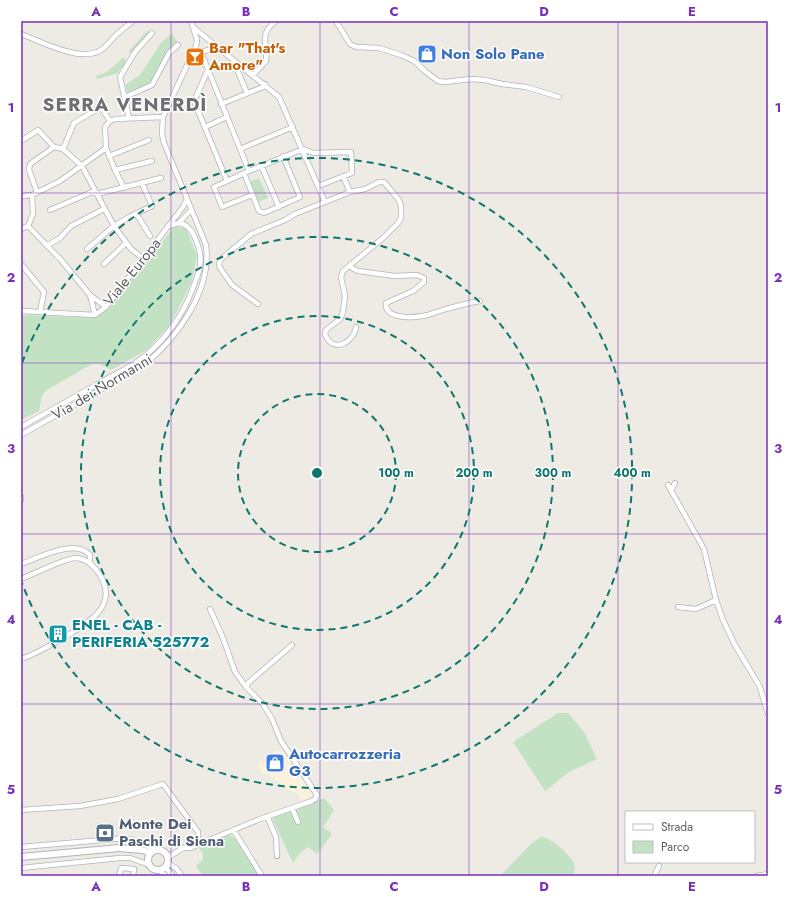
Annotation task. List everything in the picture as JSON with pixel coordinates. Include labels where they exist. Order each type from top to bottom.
[{"type":"street","points":[[21,34],[68,52],[85,55],[99,51],[107,46],[118,33],[133,21]]},
{"type":"street","points":[[253,75],[266,61],[265,33],[268,27],[276,21]]},
{"type":"street","points":[[336,21],[350,44],[356,47],[379,48],[401,55],[414,61],[438,81],[485,80],[526,87],[559,97]]},
{"type":"street","points":[[193,23],[215,45],[265,84],[279,97],[325,202]]},
{"type":"street","points":[[187,199],[162,134],[164,117],[193,54],[197,40],[193,23]]},
{"type":"street","points":[[129,118],[120,77],[135,52],[152,33]]},
{"type":"street","points":[[124,97],[152,86],[169,54],[178,45]]},
{"type":"street","points":[[193,54],[212,48],[215,45]]},
{"type":"street","points":[[201,52],[249,170]]},
{"type":"street","points":[[232,58],[247,94]]},
{"type":"street","points":[[208,70],[194,101],[227,181]]},
{"type":"street","points":[[221,104],[263,87],[265,84]]},
{"type":"street","points":[[63,150],[74,123],[101,106],[110,121]]},
{"type":"street","points":[[124,188],[106,148],[105,127],[115,118],[164,117]]},
{"type":"street","points":[[205,127],[227,117]]},
{"type":"street","points":[[240,149],[292,127]]},
{"type":"street","points":[[21,140],[38,130],[54,147],[63,150],[82,166],[114,226],[131,249],[144,259]]},
{"type":"street","points":[[109,156],[149,140]]},
{"type":"street","points":[[37,192],[29,170],[30,164],[54,147]]},
{"type":"street","points":[[21,196],[32,195],[60,181],[106,148]]},
{"type":"street","points":[[252,195],[222,207],[214,187],[249,170],[303,149],[314,153],[351,152],[352,172],[318,186]]},
{"type":"street","points":[[244,173],[259,211],[264,213],[279,207],[300,197],[283,156]]},
{"type":"street","points":[[115,170],[152,161]]},
{"type":"street","points":[[262,165],[279,207]]},
{"type":"street","points":[[343,176],[350,192]]},
{"type":"street","points":[[50,210],[92,192],[97,194],[162,178]]},
{"type":"street","points":[[258,304],[232,284],[220,268],[220,260],[237,247],[247,236],[325,202],[350,192],[365,189],[382,181],[387,184],[397,197],[401,206],[400,218],[398,223],[384,238],[351,264],[342,274],[341,277],[345,296],[342,316],[337,322],[326,330],[325,334],[331,342],[336,345],[340,345],[352,337],[356,327]]},
{"type":"street","points":[[87,249],[114,226],[152,206],[142,183]]},
{"type":"street","points":[[21,229],[28,226],[33,214],[32,195]]},
{"type":"street","name":"Via dei Normanni","points":[[21,435],[144,365],[167,343],[185,318],[201,288],[206,268],[207,255],[206,245],[187,199]]},
{"type":"street","name":"Viale Europa","points":[[21,311],[95,315],[106,307],[183,207],[187,199]]},
{"type":"street","points":[[48,245],[60,238],[72,226],[104,209]]},
{"type":"street","points":[[168,226],[179,222],[191,210]]},
{"type":"street","points":[[136,214],[150,236]]},
{"type":"street","name":"Via dei Normanni","points":[[21,427],[135,363],[152,350],[167,334],[190,296],[201,265],[200,253],[191,231],[184,223],[179,222]]},
{"type":"street","points":[[28,226],[48,245],[90,295],[106,307]]},
{"type":"street","points":[[104,264],[126,243]]},
{"type":"street","points":[[21,264],[44,292],[40,312]]},
{"type":"street","points":[[351,264],[355,270],[364,272],[395,276],[417,275],[424,278],[424,282],[420,287],[386,303],[386,307],[389,312],[394,315],[422,316],[451,307],[480,301]]},
{"type":"street","points":[[90,295],[95,315]]},
{"type":"street","points":[[671,491],[675,483]]},
{"type":"street","points":[[668,485],[704,549],[716,600],[730,639],[760,688],[768,714]]},
{"type":"street","points":[[21,564],[63,549],[77,548],[87,551],[90,554],[90,563]]},
{"type":"street","points":[[21,579],[63,561],[75,558],[85,560],[90,563],[106,587],[102,608],[97,616],[61,639],[30,656],[21,659]]},
{"type":"street","points":[[678,607],[696,609],[716,600]]},
{"type":"street","points":[[184,848],[190,848],[267,816],[309,802],[315,799],[317,795],[295,757],[281,741],[272,719],[262,704],[246,687],[235,672],[217,621],[210,609]]},
{"type":"street","points":[[246,687],[248,683],[292,645]]},
{"type":"street","points":[[21,810],[80,806],[118,798],[163,784],[198,832],[198,839],[164,864],[154,869],[150,865],[130,858],[21,868]]},
{"type":"street","points":[[306,797],[309,802]]},
{"type":"street","points":[[292,808],[298,822]]},
{"type":"street","points":[[267,816],[276,837],[277,856]]},
{"type":"street","points":[[234,830],[254,860],[262,876]]},
{"type":"street","points":[[21,847],[126,838],[136,841],[150,851]]},
{"type":"street","points":[[132,849],[136,841]]},
{"type":"street","points":[[197,845],[202,847]]},
{"type":"street","points":[[21,857],[119,848],[150,851],[158,850],[165,854],[164,864],[166,876]]},
{"type":"street","points":[[150,851],[148,860],[150,865]]},
{"type":"street","points":[[164,864],[173,876]]},
{"type":"street","points":[[164,864],[176,868],[182,876]]},
{"type":"street","points":[[654,876],[659,866]]},
{"type":"street","points":[[119,876],[121,868],[126,867],[134,868],[133,876]]},
{"type":"street","points":[[756,876],[768,874]]},
{"type":"shaded area","points":[[278,749],[281,753],[283,751],[314,795],[301,800],[298,794],[288,790],[268,774],[263,774],[257,765]]},
{"type":"green space","points":[[148,30],[149,33],[131,54],[129,51]]},
{"type":"green space","points":[[172,33],[177,41],[169,50],[151,83],[128,93],[125,85],[140,75],[161,43]]},
{"type":"green space","points":[[124,57],[126,62],[118,73],[97,79],[96,76],[107,72]]},
{"type":"green space","points":[[259,178],[268,198],[258,202],[249,182]]},
{"type":"green space","points":[[174,227],[186,228],[197,256],[192,281],[170,325],[147,350],[111,370],[100,364],[92,364],[47,390],[42,395],[39,411],[21,420],[21,315],[96,318],[108,308]]},
{"type":"green space","points":[[558,713],[568,713],[584,732],[597,759],[569,772],[545,791],[513,742]]},
{"type":"green space","points":[[324,798],[334,810],[323,827],[332,834],[317,854],[308,847],[297,856],[293,863],[272,818]]},
{"type":"green space","points":[[229,835],[238,840],[259,876],[204,876],[196,867],[203,859],[203,854],[199,848]]},
{"type":"green space","points":[[541,837],[554,843],[568,855],[575,865],[573,876],[500,876],[532,843]]},
{"type":"place","name":"Non Solo Pane","points":[[427,54]]},
{"type":"place","name":"Bar \"That's Amore\"","points":[[195,57]]},
{"type":"place","name":"ENEL - CAB - PERIFERIA 525772","points":[[58,634]]},
{"type":"place","name":"Autocarrozzeria G3","points":[[275,763]]},
{"type":"place","name":"Monte Dei Paschi di Siena","points":[[105,833]]},
{"type":"district","name":"SERRA VENERDÌ","points":[[125,104]]}]
